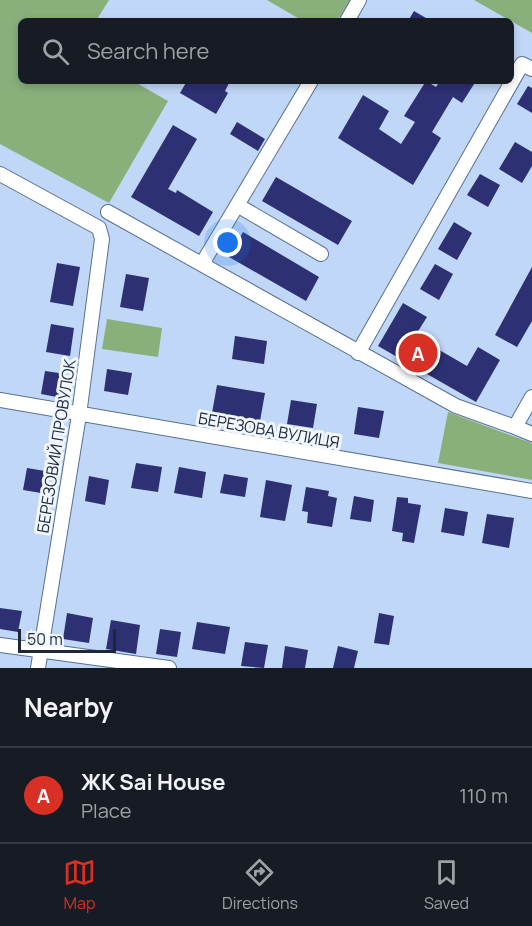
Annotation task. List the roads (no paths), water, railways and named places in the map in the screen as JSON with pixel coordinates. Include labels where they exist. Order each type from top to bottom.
[{"type":"street","points":[[349,18],[359,0]]},
{"type":"street","points":[[514,78],[522,64],[532,69]]},
{"type":"street","points":[[202,264],[309,84]]},
{"type":"street","points":[[358,353],[511,84]]},
{"type":"street","name":"БЕРЕЗОВИЙ ПРОВУЛОК","points":[[0,174],[99,228],[102,239],[79,415],[38,668]]},
{"type":"street","points":[[237,205],[321,254]]},
{"type":"street","points":[[108,212],[456,406],[532,434]]},
{"type":"street","points":[[515,427],[532,397]]},
{"type":"street","name":"БЕРЕЗОВА ВУЛИЦЯ","points":[[0,400],[532,491]]},
{"type":"street","points":[[0,645],[169,668]]},
{"type":"place","name":"ЖК Sai House","points":[[418,353]]}]
